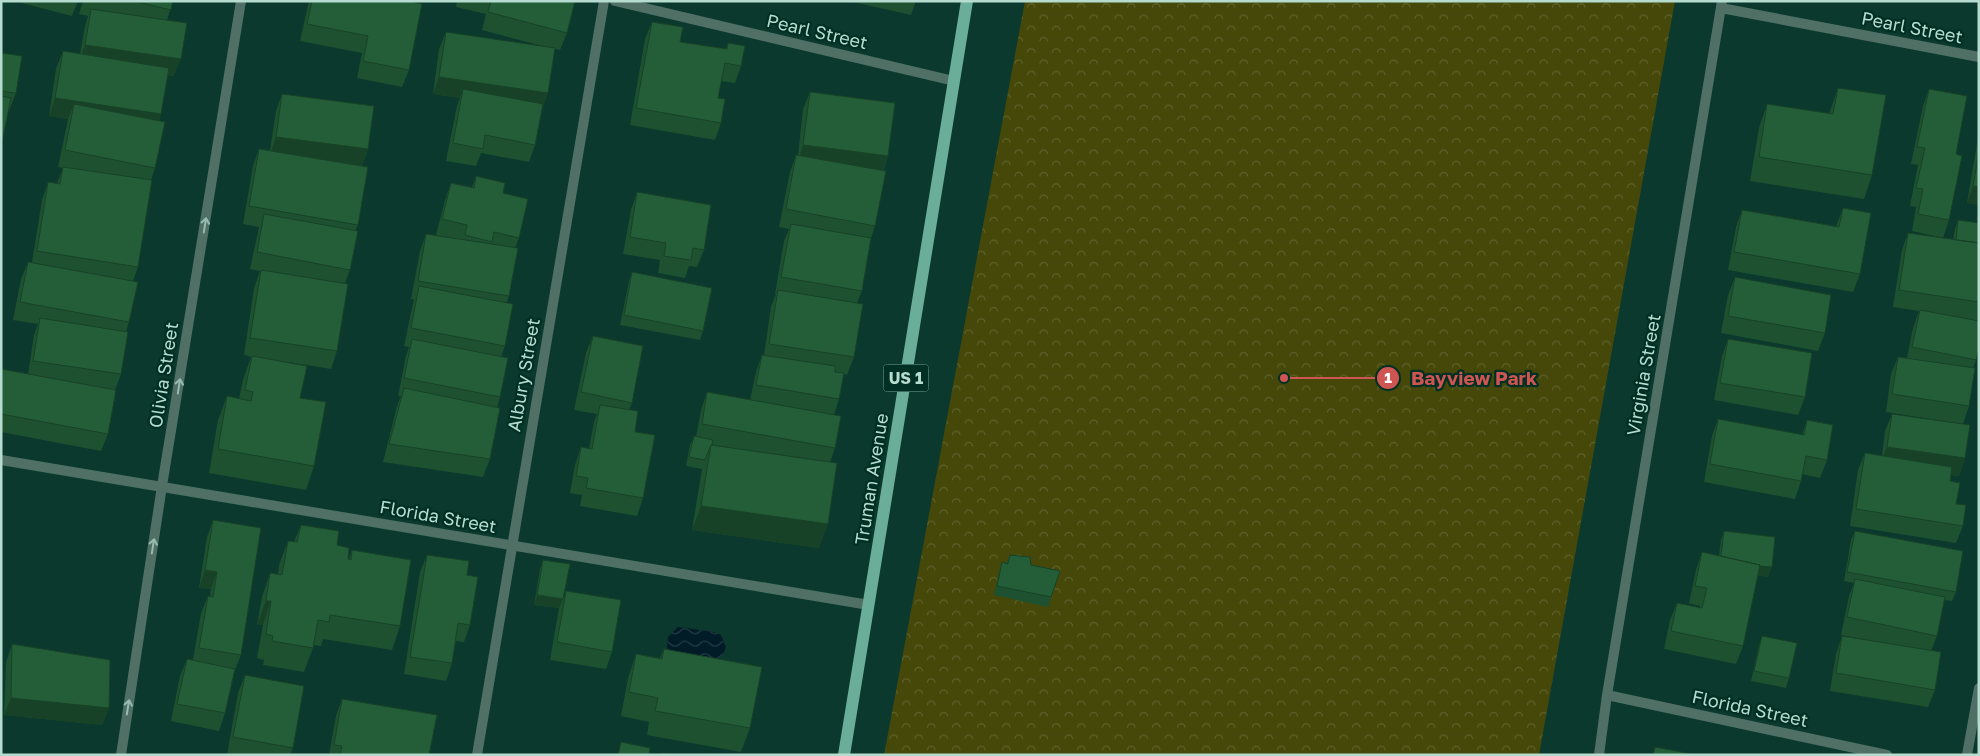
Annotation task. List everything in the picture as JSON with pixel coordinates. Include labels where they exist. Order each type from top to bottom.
[{"type":"main road","name":"Truman Avenue","points":[[844,755],[967,1]]},
{"type":"street","name":"Olivia Street","points":[[121,755],[162,486],[241,1]]},
{"type":"street","name":"Albury Street","points":[[478,755],[604,1]]},
{"type":"street","name":"Pearl Street","points":[[615,1],[954,81]]},
{"type":"street","name":"Pearl Street","points":[[1722,5],[1979,57]]},
{"type":"street","name":"Virginia Street","points":[[1599,755],[1607,695],[1722,5]]},
{"type":"street","name":"Florida Street","points":[[1,460],[869,605]]},
{"type":"street","points":[[1968,755],[1979,688]]},
{"type":"street","name":"Florida Street","points":[[1607,695],[1887,755]]},
{"type":"green space","points":[[1025,1],[1675,1],[1539,755],[884,755]]},
{"type":"water","points":[[678,627],[714,632],[721,635],[726,647],[723,654],[715,662],[674,656],[667,647],[668,637]]},
{"type":"building","points":[[134,1],[173,1],[171,10]]},
{"type":"building","points":[[312,1],[410,1],[422,4],[409,70],[363,61],[368,36],[307,24]]},
{"type":"building","points":[[491,1],[575,1],[567,33],[488,12]]},
{"type":"building","points":[[91,9],[187,23],[181,59],[85,45]]},
{"type":"building","points":[[652,22],[683,27],[680,42],[727,49],[728,43],[745,46],[741,66],[725,63],[718,98],[725,99],[721,123],[636,108]]},
{"type":"building","points":[[446,32],[555,48],[548,93],[439,77]]},
{"type":"building","points":[[63,51],[169,68],[161,114],[55,98]]},
{"type":"building","points":[[1,53],[22,56],[16,93],[1,91]]},
{"type":"building","points":[[1838,88],[1886,95],[1872,175],[1759,157],[1767,104],[1833,114]]},
{"type":"building","points":[[463,89],[543,104],[535,145],[485,135],[483,149],[453,143]]},
{"type":"building","points":[[1929,89],[1967,96],[1956,154],[1962,156],[1949,220],[1918,214],[1923,189],[1916,188],[1925,148],[1917,147]]},
{"type":"building","points":[[810,92],[895,103],[888,156],[803,145]]},
{"type":"building","points":[[282,94],[374,106],[368,149],[276,137]]},
{"type":"building","points":[[1,96],[11,98],[2,142],[1,142]]},
{"type":"building","points":[[74,104],[165,122],[155,168],[65,150]]},
{"type":"building","points":[[259,149],[368,167],[358,225],[249,206]]},
{"type":"building","points":[[1979,153],[1979,187],[1973,186]]},
{"type":"building","points":[[796,155],[886,171],[875,226],[786,209]]},
{"type":"building","points":[[63,167],[152,180],[138,267],[37,251],[48,182],[60,184]]},
{"type":"building","points":[[476,176],[505,183],[503,193],[528,199],[519,238],[494,232],[492,242],[465,235],[467,225],[442,219],[451,183],[474,188]]},
{"type":"building","points":[[637,192],[711,205],[704,250],[693,248],[691,260],[664,256],[666,243],[630,237]]},
{"type":"building","points":[[1843,208],[1871,213],[1860,274],[1734,252],[1742,210],[1839,227]]},
{"type":"building","points":[[264,214],[358,231],[350,270],[257,252]]},
{"type":"building","points":[[1958,220],[1979,223],[1979,243],[1956,240]]},
{"type":"building","points":[[791,224],[871,238],[862,291],[781,277]]},
{"type":"building","points":[[1908,233],[1979,243],[1979,302],[1899,290]]},
{"type":"building","points":[[426,234],[518,248],[509,296],[418,281]]},
{"type":"building","points":[[28,262],[138,282],[129,322],[20,302]]},
{"type":"building","points":[[261,270],[348,284],[337,351],[250,338]]},
{"type":"building","points":[[632,272],[712,288],[703,331],[624,315]]},
{"type":"building","points":[[1735,277],[1831,295],[1825,333],[1728,316]]},
{"type":"building","points":[[419,286],[513,304],[505,346],[411,328]]},
{"type":"building","points":[[778,290],[863,304],[854,357],[769,344]]},
{"type":"building","points":[[1920,310],[1979,321],[1979,347],[1976,360],[1912,347]]},
{"type":"building","points":[[40,318],[128,332],[121,374],[33,361]]},
{"type":"building","points":[[593,336],[643,346],[632,403],[581,392]]},
{"type":"building","points":[[412,339],[508,358],[500,397],[404,378]]},
{"type":"building","points":[[1728,339],[1812,353],[1805,397],[1720,383]]},
{"type":"building","points":[[762,355],[835,366],[835,372],[844,373],[839,399],[756,385]]},
{"type":"building","points":[[252,356],[307,366],[300,398],[326,402],[314,466],[218,449],[227,396],[251,401],[253,392],[245,390]]},
{"type":"building","points":[[1898,357],[1975,368],[1969,406],[1892,394]]},
{"type":"building","points":[[1,369],[116,390],[108,434],[1,414]]},
{"type":"building","points":[[404,388],[500,408],[490,459],[389,444]]},
{"type":"building","points":[[707,392],[841,416],[835,448],[702,424]]},
{"type":"building","points":[[600,405],[638,411],[635,432],[655,435],[643,498],[586,488],[588,478],[576,476],[581,447],[592,449]]},
{"type":"building","points":[[1892,414],[1970,425],[1965,458],[1887,447]]},
{"type":"building","points":[[1718,419],[1804,435],[1807,420],[1833,425],[1827,460],[1806,456],[1801,481],[1710,464]]},
{"type":"building","points":[[694,436],[713,440],[705,460],[689,457]]},
{"type":"building","points":[[711,445],[837,463],[828,524],[701,506]]},
{"type":"building","points":[[1865,453],[1952,467],[1950,481],[1960,483],[1956,504],[1966,505],[1963,526],[1856,509]]},
{"type":"building","points":[[213,520],[261,528],[241,655],[199,648],[208,596],[213,597],[217,572],[205,570]]},
{"type":"building","points":[[301,525],[339,531],[337,545],[349,548],[348,559],[351,560],[352,550],[411,560],[400,626],[330,615],[329,622],[318,620],[313,648],[272,641],[273,636],[266,634],[271,601],[266,601],[270,573],[282,575],[288,541],[297,542]]},
{"type":"building","points":[[1724,531],[1775,537],[1772,567],[1759,566],[1721,556]]},
{"type":"building","points":[[1855,531],[1963,551],[1956,592],[1847,572]]},
{"type":"building","points":[[1702,552],[1760,565],[1743,646],[1671,631],[1677,603],[1702,608],[1707,588],[1695,586]]},
{"type":"building","points":[[427,555],[469,561],[467,575],[478,577],[470,625],[458,623],[452,663],[410,657]]},
{"type":"building","points":[[1010,555],[1030,557],[1031,565],[1060,571],[1051,597],[997,586],[1002,562],[1008,564]]},
{"type":"building","points":[[543,560],[570,564],[563,599],[537,595]]},
{"type":"building","points":[[1855,579],[1945,597],[1937,636],[1847,617]]},
{"type":"building","points":[[566,591],[621,600],[612,652],[557,642]]},
{"type":"building","points":[[1762,636],[1797,643],[1789,678],[1754,671]]},
{"type":"building","points":[[1842,636],[1941,652],[1935,690],[1836,673]]},
{"type":"building","points":[[12,644],[110,660],[109,708],[11,698]]},
{"type":"building","points":[[664,649],[762,667],[750,728],[655,711],[658,698],[629,692],[636,654],[662,659]]},
{"type":"building","points":[[187,659],[235,669],[225,713],[177,704]]},
{"type":"building","points":[[245,675],[304,686],[293,748],[233,737]]},
{"type":"building","points":[[342,699],[437,715],[429,755],[340,755],[342,746],[334,745]]},
{"type":"building","points":[[621,742],[650,748],[649,755],[618,755]]},
{"type":"building","points":[[1655,747],[1697,755],[1653,755]]},
{"type":"place","name":"Bayview Park","points":[[1284,378]]}]
